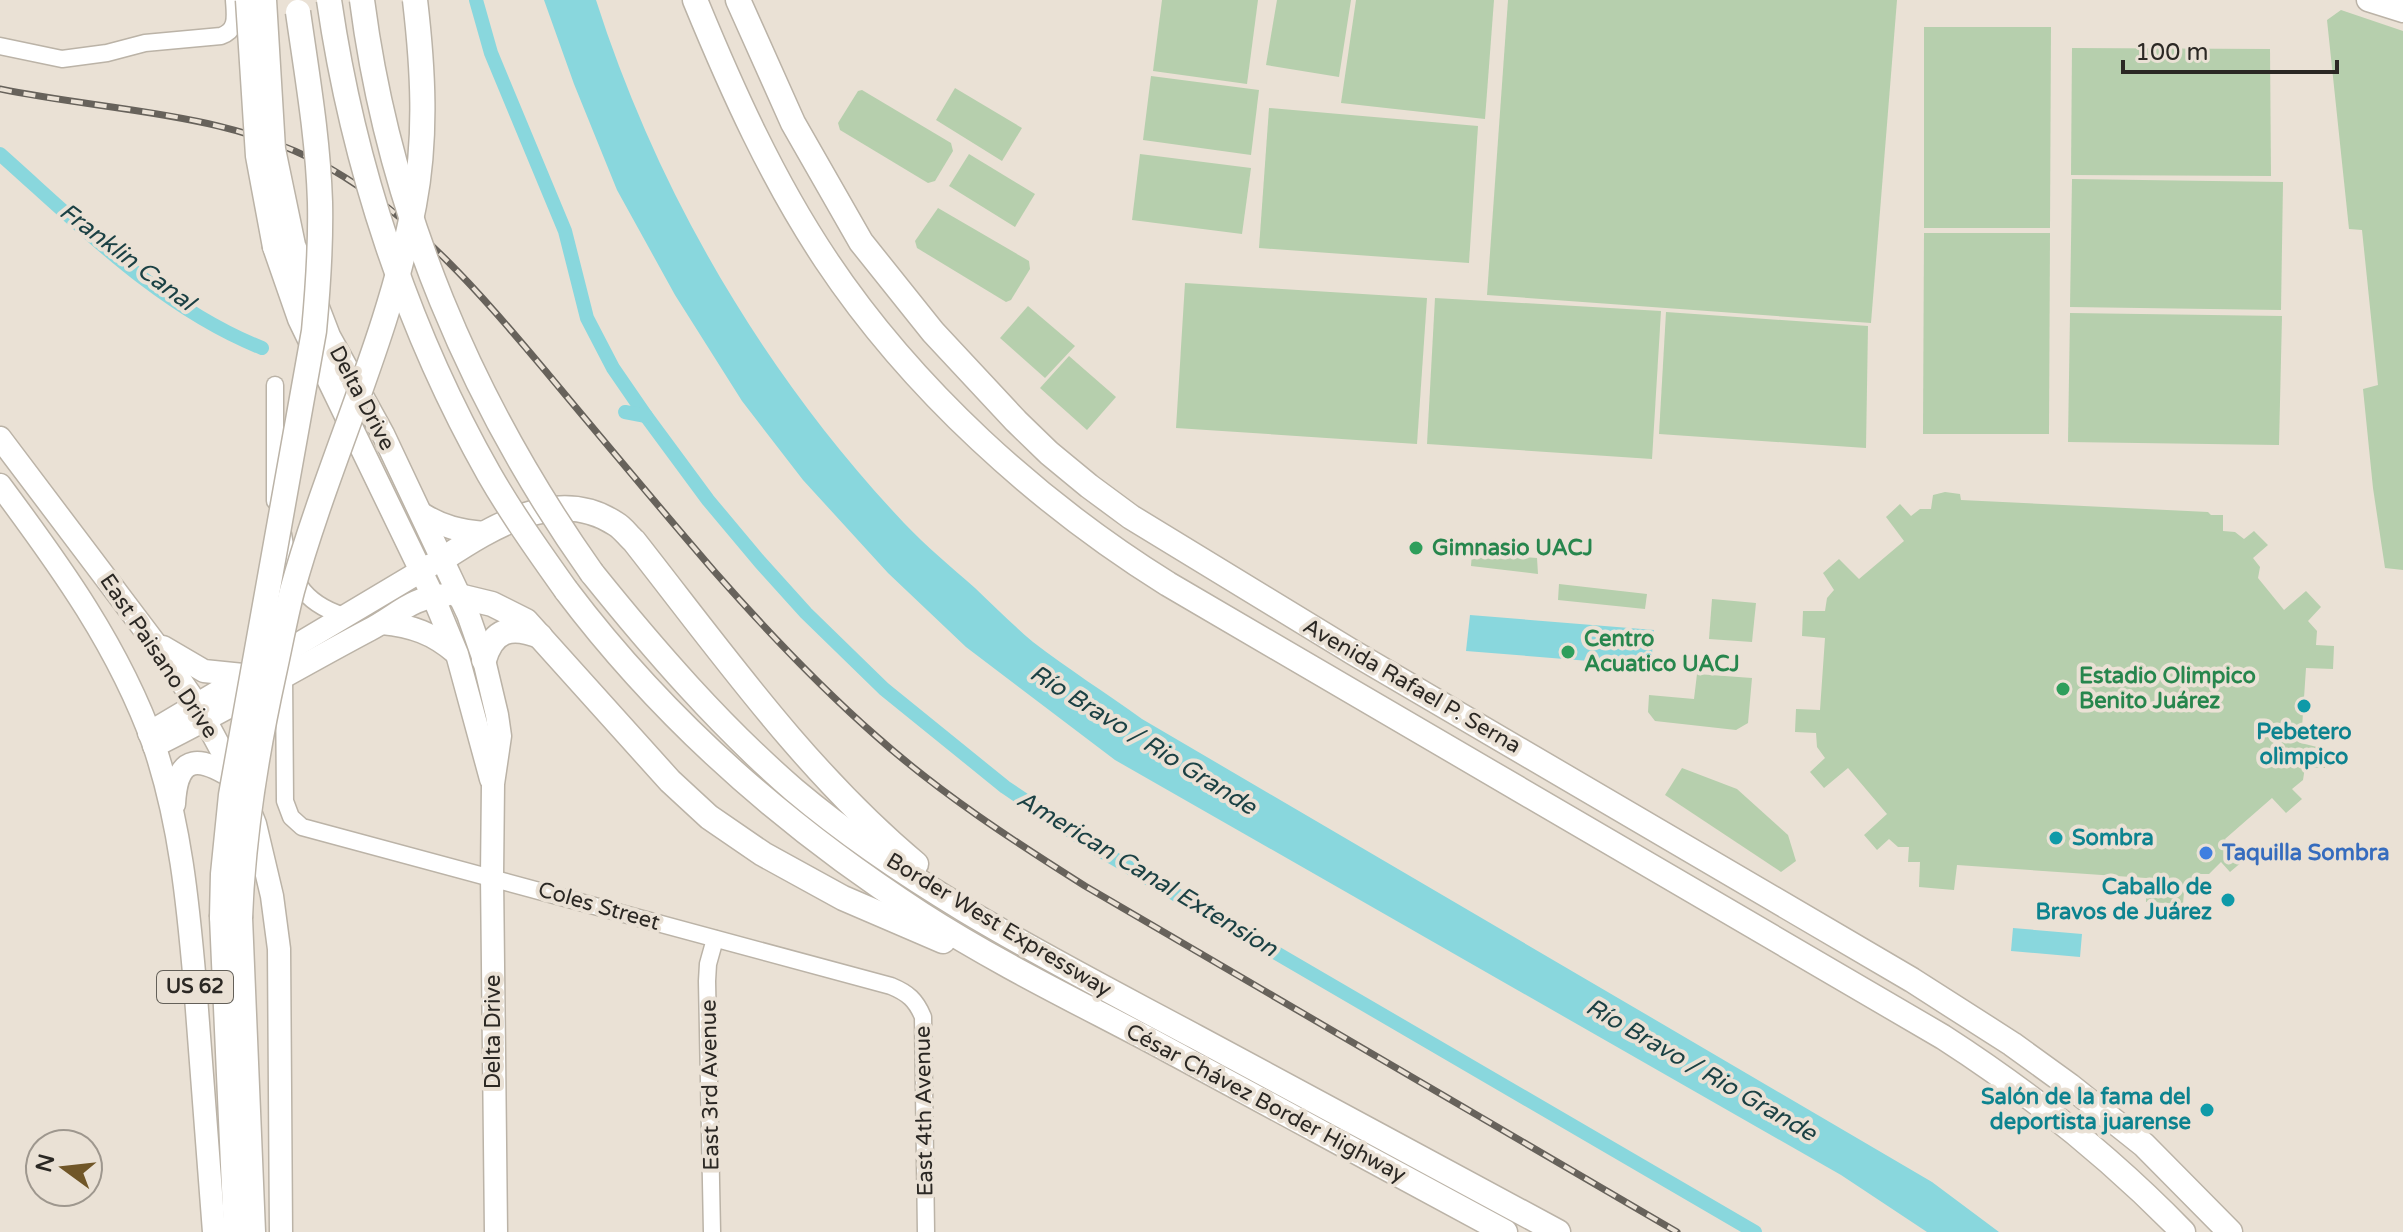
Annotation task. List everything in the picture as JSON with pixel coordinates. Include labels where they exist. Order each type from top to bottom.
[{"type":"highway","name":"César Chávez Border Highway","points":[[329,0],[359,148],[401,287],[460,419],[521,527],[566,590],[634,676],[675,719],[781,813],[863,875],[922,914],[1505,1232]]},
{"type":"highway","name":"Border West Expressway","points":[[362,0],[388,139],[404,196],[433,282],[461,349],[491,411],[561,529],[592,573],[672,669],[757,756],[797,791],[876,852],[989,924],[1558,1232]]},
{"type":"highway","points":[[236,1232],[231,918],[242,865],[252,785],[292,591],[332,465],[389,306],[415,202],[423,114],[422,57],[415,0]]},
{"type":"highway","name":"Avenida Rafael P. Serna","points":[[695,0],[756,139],[826,261],[868,317],[918,375],[1060,510],[1168,584],[1943,1037],[1995,1071],[2110,1161],[2183,1232]]},
{"type":"highway","name":"Avenida Rafael P. Serna","points":[[738,0],[793,123],[861,242],[954,355],[1038,443],[1089,486],[1131,517],[1354,653],[1912,980],[2012,1044],[2144,1145],[2230,1232]]},
{"type":"highway","points":[[754,0],[764,61]]},
{"type":"highway","points":[[253,1232],[231,918],[223,874],[231,795],[314,331],[320,265],[320,199],[297,6]]},
{"type":"highway","points":[[443,559],[484,533],[526,514],[547,509],[594,514],[616,524],[634,541],[783,730],[849,803],[989,924]]},
{"type":"highway","points":[[459,596],[492,604],[526,621],[670,781],[709,817],[763,854],[843,898],[1038,980]]},
{"type":"highway","points":[[484,660],[489,644],[497,636],[514,630],[542,637]]},
{"type":"main road","name":"Delta Drive","points":[[247,0],[257,156],[284,246],[299,319],[433,596],[457,654],[493,784]]},
{"type":"main road","name":"Delta Drive","points":[[265,0],[274,149],[284,246],[383,434],[443,559],[484,660],[500,736],[493,784],[492,876],[496,1232]]},
{"type":"main road","name":"East Paisano Drive","points":[[0,438],[154,642],[202,712],[238,781],[255,824],[266,863],[276,921],[280,996],[281,1232]]},
{"type":"main road","name":"East Paisano Drive","points":[[0,485],[79,592],[117,662],[152,740],[173,814],[188,905],[214,1232]]},
{"type":"main road","points":[[422,514],[441,526],[457,531],[484,533]]},
{"type":"main road","points":[[152,740],[276,668],[344,616],[443,559]]},
{"type":"main road","points":[[276,668],[382,623],[414,601],[433,596],[459,596]]},
{"type":"main road","points":[[382,623],[427,632],[457,654]]},
{"type":"main road","points":[[154,642],[204,671],[248,685]]},
{"type":"main road","points":[[238,781],[235,727],[248,685]]},
{"type":"main road","points":[[173,814],[175,787],[180,773],[189,765],[201,762],[213,765],[238,781]]},
{"type":"street","points":[[0,46],[62,59],[107,53],[145,43],[221,36],[234,27],[234,0]]},
{"type":"street","points":[[275,385],[276,668]]},
{"type":"street","points":[[275,488],[292,573],[315,604],[344,616]]},
{"type":"street","name":"Coles Street","points":[[276,668],[285,801],[291,817],[302,827],[492,876],[891,986],[908,994]]},
{"type":"street","name":"East 3rd Avenue","points":[[712,1232],[707,981],[715,939]]},
{"type":"street","name":"East 4th Avenue","points":[[908,994],[923,1017],[926,1232]]},
{"type":"green space","points":[[1162,0],[1258,0],[1247,84],[1153,71]]},
{"type":"green space","points":[[1277,0],[1351,0],[1339,77],[1266,65]]},
{"type":"green space","points":[[1356,0],[1494,0],[1485,119],[1341,103]]},
{"type":"green space","points":[[1508,0],[1897,0],[1871,323],[1487,295]]},
{"type":"green space","points":[[2341,10],[2403,31],[2403,570],[2385,568],[2373,488],[2363,389],[2378,385],[2362,230],[2349,229],[2327,20]]},
{"type":"green space","points":[[1924,27],[2051,27],[2050,228],[1924,228]]},
{"type":"green space","points":[[2072,48],[2270,49],[2271,176],[2071,175]]},
{"type":"green space","points":[[1151,76],[1259,90],[1251,155],[1143,140]]},
{"type":"green space","points":[[955,88],[1022,128],[1002,161],[936,120]]},
{"type":"green space","points":[[862,90],[951,143],[953,151],[935,181],[928,183],[840,130],[838,123],[858,91]]},
{"type":"green space","points":[[1269,108],[1478,126],[1469,263],[1259,248]]},
{"type":"green space","points":[[969,154],[1035,194],[1015,227],[949,186]]},
{"type":"green space","points":[[1140,154],[1251,168],[1242,234],[1132,220]]},
{"type":"green space","points":[[2072,179],[2283,182],[2281,310],[2070,307]]},
{"type":"green space","points":[[938,208],[1029,261],[1030,269],[1011,300],[1006,302],[917,248],[915,241]]},
{"type":"green space","points":[[1924,233],[2050,233],[2049,434],[1923,434]]},
{"type":"green space","points":[[1185,283],[1427,298],[1417,444],[1176,428]]},
{"type":"green space","points":[[1435,298],[1661,311],[1652,459],[1427,444]]},
{"type":"green space","points":[[1028,306],[1075,346],[1045,378],[1000,338]]},
{"type":"green space","points":[[1666,312],[1868,326],[1866,448],[1659,434]]},
{"type":"green space","points":[[2070,313],[2282,316],[2279,445],[2068,442]]},
{"type":"green space","points":[[1069,356],[1116,397],[1087,430],[1040,388]]},
{"type":"green space","name":"Estadio Olimpico Benito Juárez","points":[[1945,492],[1960,494],[1961,500],[2223,515],[2223,531],[2235,532],[2244,539],[2254,531],[2268,545],[2253,558],[2260,567],[2258,578],[2284,610],[2306,591],[2321,607],[2308,621],[2317,631],[2316,645],[2334,646],[2333,669],[2306,668],[2301,743],[2325,749],[2325,768],[2305,767],[2303,780],[2292,789],[2302,799],[2286,813],[2272,798],[2225,839],[2243,861],[2230,872],[2221,862],[2209,874],[2199,874],[2197,881],[2185,881],[2183,904],[2146,902],[2146,878],[1957,865],[1954,890],[1919,887],[1920,862],[1908,862],[1909,847],[1898,847],[1889,839],[1877,850],[1864,835],[1887,814],[1848,768],[1824,788],[1810,772],[1825,758],[1817,747],[1816,733],[1795,732],[1796,709],[1820,710],[1825,638],[1802,636],[1803,611],[1825,611],[1827,598],[1834,590],[1823,573],[1839,559],[1859,579],[1904,541],[1886,517],[1900,504],[1911,516],[1920,509],[1931,509],[1933,495]]},
{"type":"green space","points":[[1472,553],[1537,558],[1538,574],[1471,566]]},
{"type":"green space","points":[[1559,584],[1647,594],[1645,609],[1558,600]]},
{"type":"green space","points":[[1712,599],[1756,603],[1752,642],[1709,639]]},
{"type":"green space","points":[[1697,674],[1752,678],[1748,723],[1736,730],[1655,721],[1648,712],[1649,695],[1694,699]]},
{"type":"green space","points":[[1682,768],[1737,789],[1788,835],[1796,861],[1781,872],[1665,795]]},
{"type":"water","name":"Río Bravo / Rio Grande","points":[[544,0],[596,0],[621,72],[651,143],[684,211],[761,343],[853,466],[904,523],[1033,642],[1142,719],[1932,1182],[1999,1232],[1927,1232],[1841,1175],[1115,760],[966,647],[888,573],[803,480],[742,401],[675,295],[617,190]]},
{"type":"water","points":[[1470,615],[1654,630],[1651,666],[1466,651]]},
{"type":"water","points":[[2013,928],[2082,934],[2080,957],[2011,951]]},
{"type":"waterway","name":"American Canal Extension","points":[[476,0],[491,53],[565,231],[587,318],[613,368],[708,500],[760,562],[806,613],[884,689],[1005,787],[1096,848],[1755,1232]]},
{"type":"waterway","name":"Franklin Canal","points":[[0,154],[91,236],[156,288],[225,331],[262,348]]},
{"type":"waterway","name":"Franklin Canal","points":[[625,412],[646,416]]},
{"type":"railway","points":[[0,89],[169,116],[252,135],[292,150],[363,189],[421,236],[474,289],[772,635],[854,717],[925,777],[1085,886],[1677,1232]]},
{"type":"place","name":"Gimnasio UACJ","points":[[1416,548]]},
{"type":"place","name":"Centro Acuatico UACJ","points":[[1568,652]]},
{"type":"place","name":"Estadio Olimpico Benito Juárez","points":[[2063,689]]},
{"type":"place","name":"Pebetero olìmpico","points":[[2304,706]]},
{"type":"place","name":"Sombra","points":[[2056,838]]},
{"type":"place","name":"Taquilla Sombra","points":[[2206,853]]},
{"type":"place","name":"Caballo de Bravos de Juárez","points":[[2228,900]]},
{"type":"place","name":"Salón de la fama del deportista juarense","points":[[2207,1110]]}]
